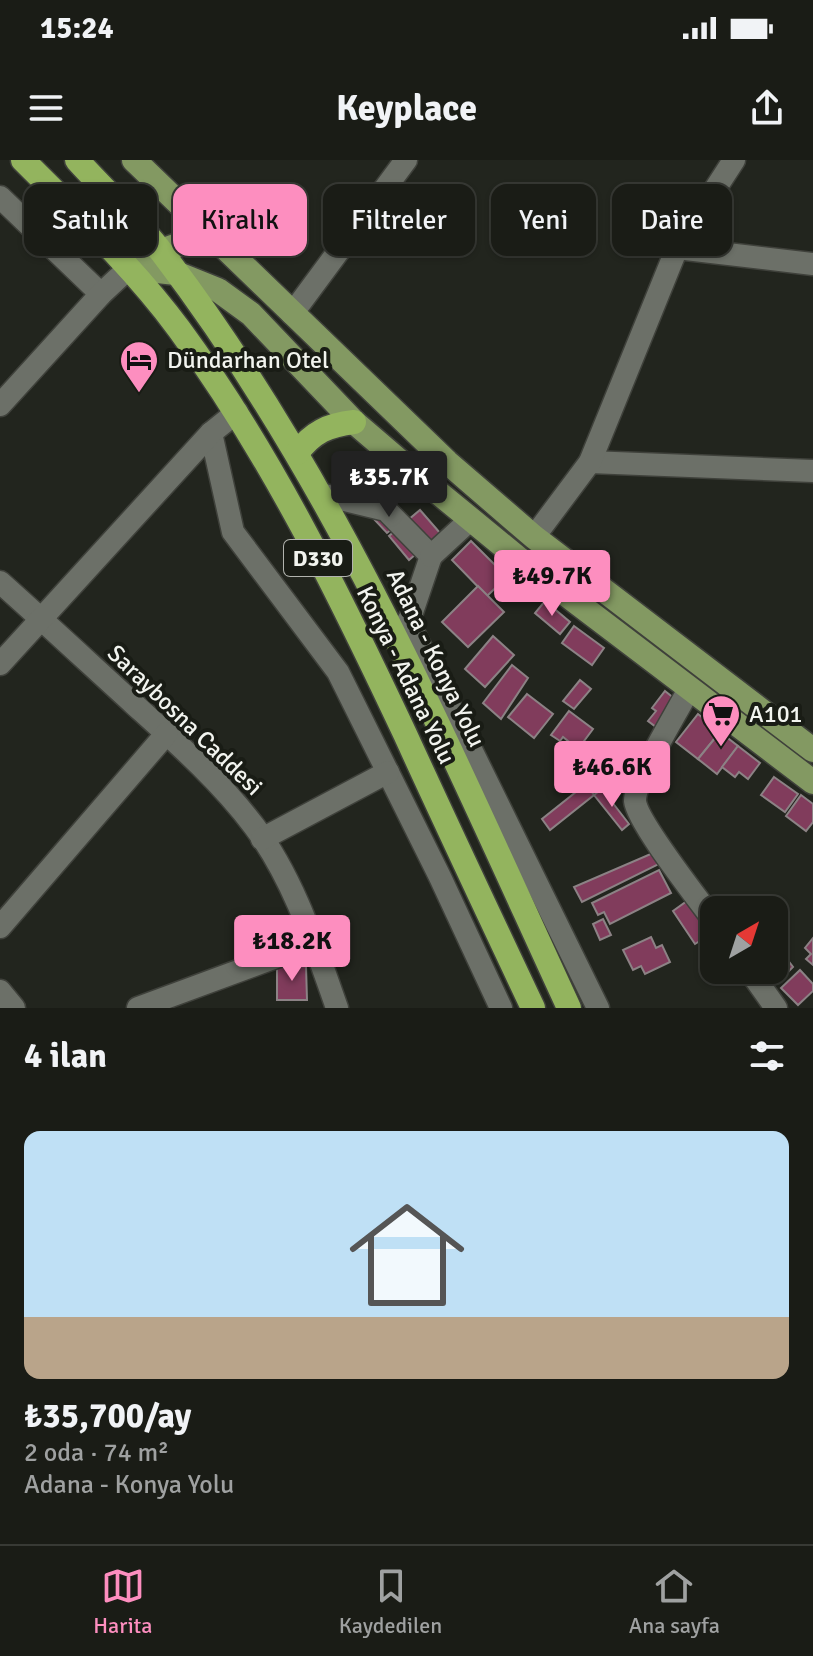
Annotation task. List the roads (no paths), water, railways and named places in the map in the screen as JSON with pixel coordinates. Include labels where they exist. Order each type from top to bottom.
[{"type":"highway","name":"Konya - Adana Yolu","points":[[23,160],[129,268],[177,327],[237,412],[293,507],[371,663],[533,1008]]},
{"type":"highway","name":"Adana - Konya Yolu","points":[[77,160],[161,251],[223,335],[297,453],[402,646],[569,1008]]},
{"type":"highway","points":[[297,453],[321,429],[354,422]]},
{"type":"main road","points":[[134,160],[173,197]]},
{"type":"main road","points":[[129,268],[173,247]]},
{"type":"main road","points":[[234,256],[447,462],[534,537],[813,750]]},
{"type":"main road","points":[[129,268],[176,273],[218,290],[251,314],[354,422],[470,520],[813,782]]},
{"type":"main road","points":[[518,558],[534,537]]},
{"type":"street","points":[[292,314],[406,160]]},
{"type":"street","points":[[718,184],[734,160]]},
{"type":"street","points":[[0,197],[101,294]]},
{"type":"street","points":[[732,254],[813,264]]},
{"type":"street","points":[[534,537],[590,462],[674,256]]},
{"type":"street","points":[[0,405],[101,294],[129,268]]},
{"type":"street","points":[[0,664],[211,433],[237,412]]},
{"type":"street","points":[[211,433],[233,532],[338,672],[501,1008]]},
{"type":"street","points":[[396,458],[381,478],[378,493],[386,510],[431,556]]},
{"type":"street","points":[[590,462],[813,471]]},
{"type":"street","points":[[320,494],[386,510]]},
{"type":"street","points":[[402,646],[431,556],[470,520]]},
{"type":"street","name":"Saraybosna Caddesi","points":[[0,582],[167,733],[217,783],[262,839],[283,873],[314,943],[337,1008]]},
{"type":"street","points":[[408,621],[598,1008]]},
{"type":"street","points":[[689,689],[641,779],[635,800],[642,820],[700,901]]},
{"type":"street","points":[[0,927],[167,733]]},
{"type":"street","points":[[262,839],[388,772]]},
{"type":"street","points":[[138,1008],[314,943]]},
{"type":"street","points":[[759,984],[776,1008]]},
{"type":"place","name":"Dündarhan Otel","points":[[139,394]]},
{"type":"place","name":"A101","points":[[721,748]]}]
